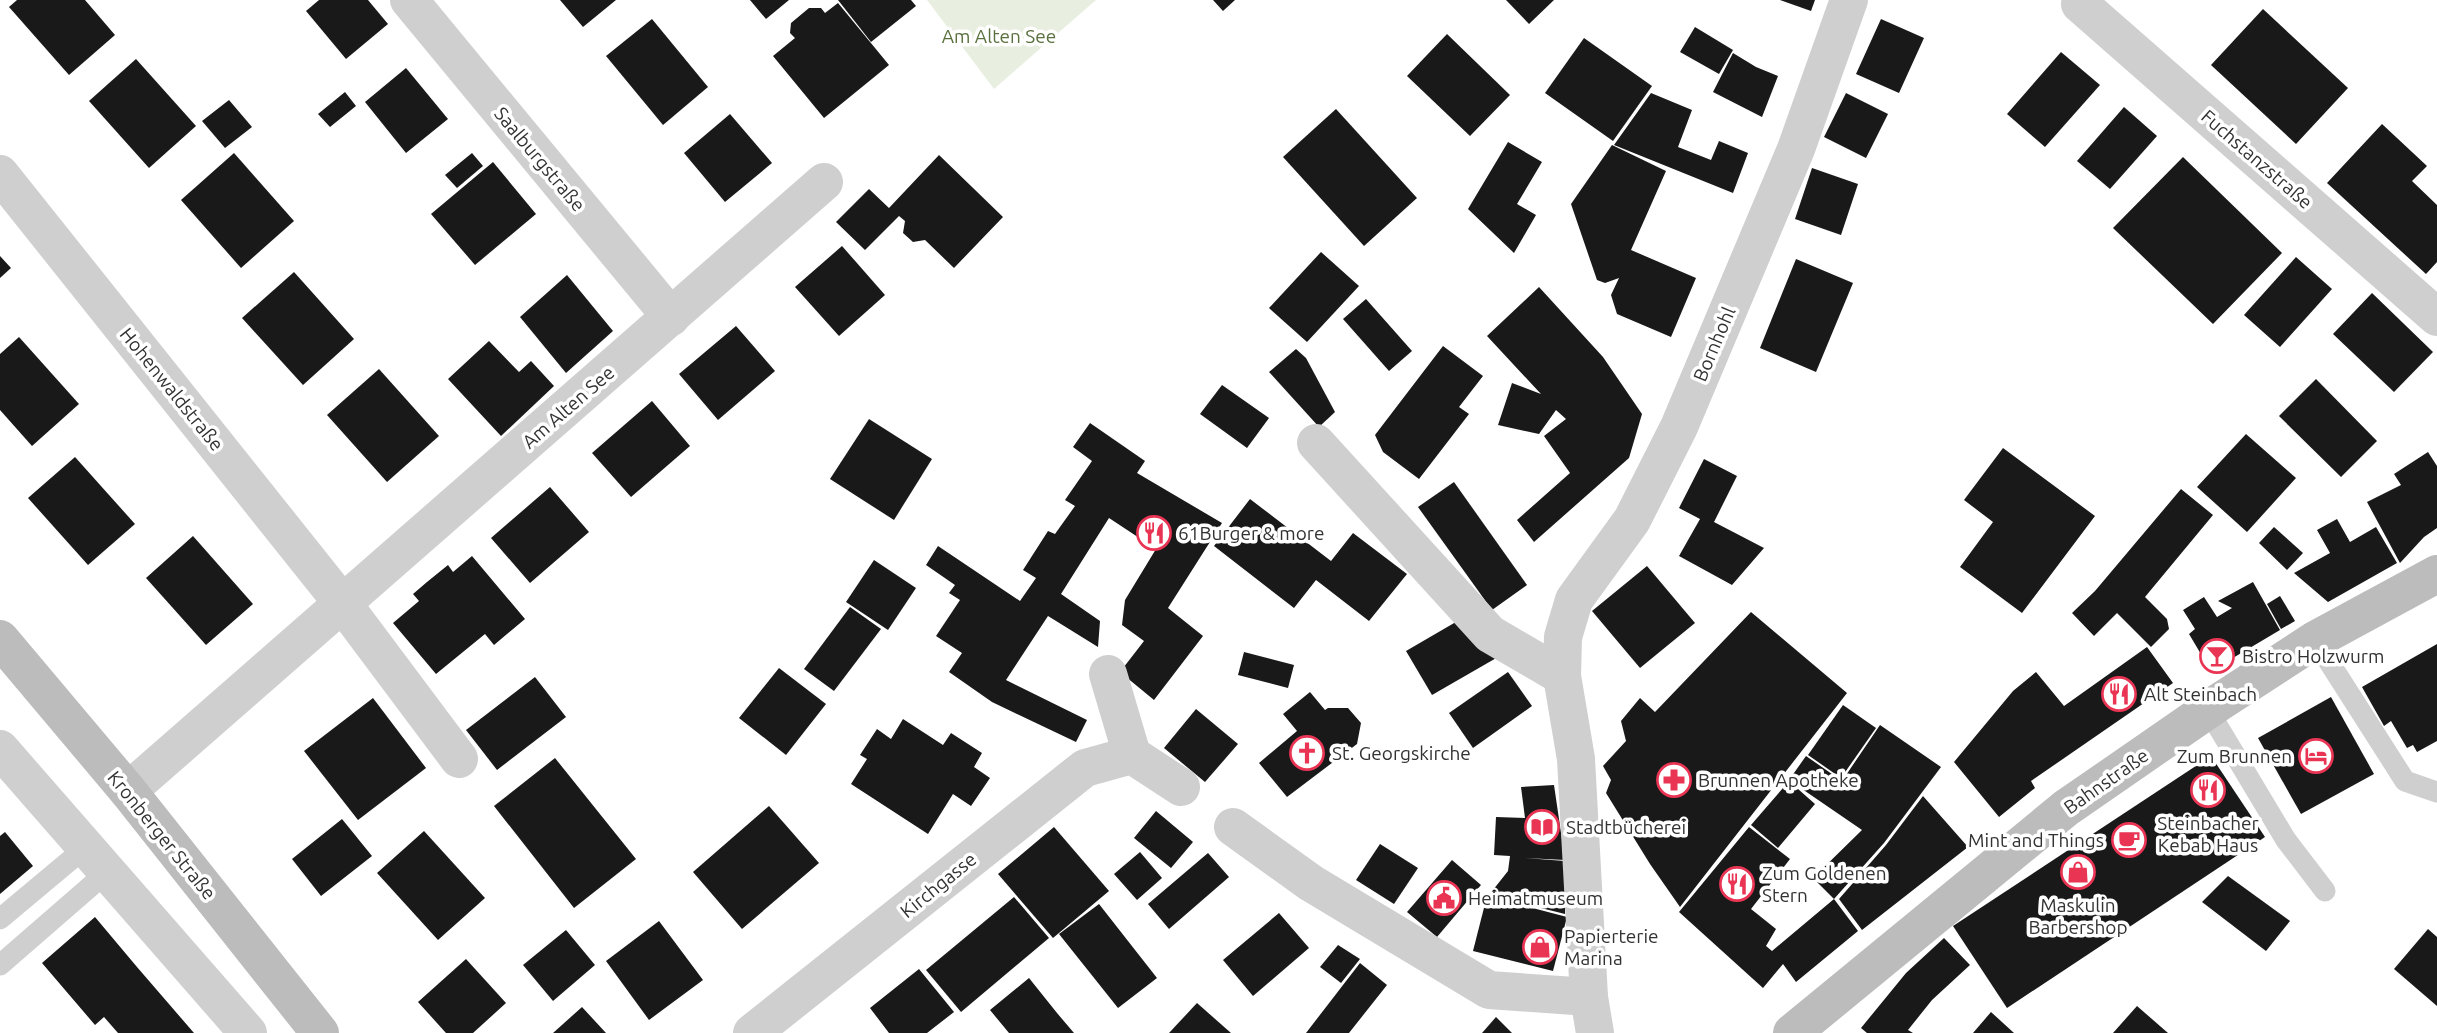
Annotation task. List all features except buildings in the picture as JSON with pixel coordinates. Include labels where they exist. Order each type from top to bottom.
[{"type":"main road","name":"Bahnstraße","points":[[1800,1031],[2066,808],[2315,640],[2437,574]]},
{"type":"main road","name":"Kronberger Straße","points":[[0,639],[128,791],[320,1033]]},
{"type":"street","name":"Saalburgstraße","points":[[409,0],[671,317]]},
{"type":"street","name":"Bornhohl","points":[[1592,1015],[1576,759],[1562,676],[1563,637],[1574,600],[1632,520],[1679,427],[1796,149],[1849,0]]},
{"type":"street","name":"Fuchstanzstraße","points":[[2084,0],[2080,4],[2437,317]]},
{"type":"street","name":"Hohenwaldstraße","points":[[0,174],[343,604]]},
{"type":"street","name":"Am Alten See","points":[[128,791],[824,182]]},
{"type":"street","points":[[1316,443],[1490,634],[1562,676]]},
{"type":"street","points":[[343,604],[459,759]]},
{"type":"street","points":[[1108,674],[1132,755],[1181,787]]},
{"type":"street","points":[[0,749],[248,1033]]},
{"type":"street","name":"Kirchgasse","points":[[752,1033],[1085,768],[1132,755]]},
{"type":"street","points":[[1233,827],[1311,883],[1489,990],[1592,1015]]},
{"type":"lane","points":[[2315,640],[2404,781],[2437,792]]},
{"type":"lane","points":[[2208,710],[2286,840],[2325,891]]},
{"type":"lane","points":[[0,919],[97,859]]},
{"type":"lane","points":[[0,965],[97,859]]},
{"type":"green space","name":"Am Alten See","points":[[927,0],[1096,0],[994,89]]},
{"type":"place","name":"61Burger & more","points":[[1154,533]]},
{"type":"place","name":"Bistro Holzwurm","points":[[2217,656]]},
{"type":"place","name":"Alt Steinbach","points":[[2119,694]]},
{"type":"place","name":"St. Georgskirche","points":[[1307,753]]},
{"type":"place","name":"Zum Brunnen","points":[[2316,756]]},
{"type":"place","name":"Brunnen Apotheke","points":[[1674,780]]},
{"type":"place","name":"Steinbacher Kebab Haus","points":[[2208,790]]},
{"type":"place","name":"Stadtbücherei","points":[[1542,827]]},
{"type":"place","name":"Mint and Things","points":[[2129,840]]},
{"type":"place","name":"Maskulin Barbershop","points":[[2078,872]]},
{"type":"place","name":"Zum Goldenen Stern","points":[[1737,884]]},
{"type":"place","name":"Heimatmuseum","points":[[1444,898]]},
{"type":"place","name":"Papierterie Marina","points":[[1540,947]]}]
